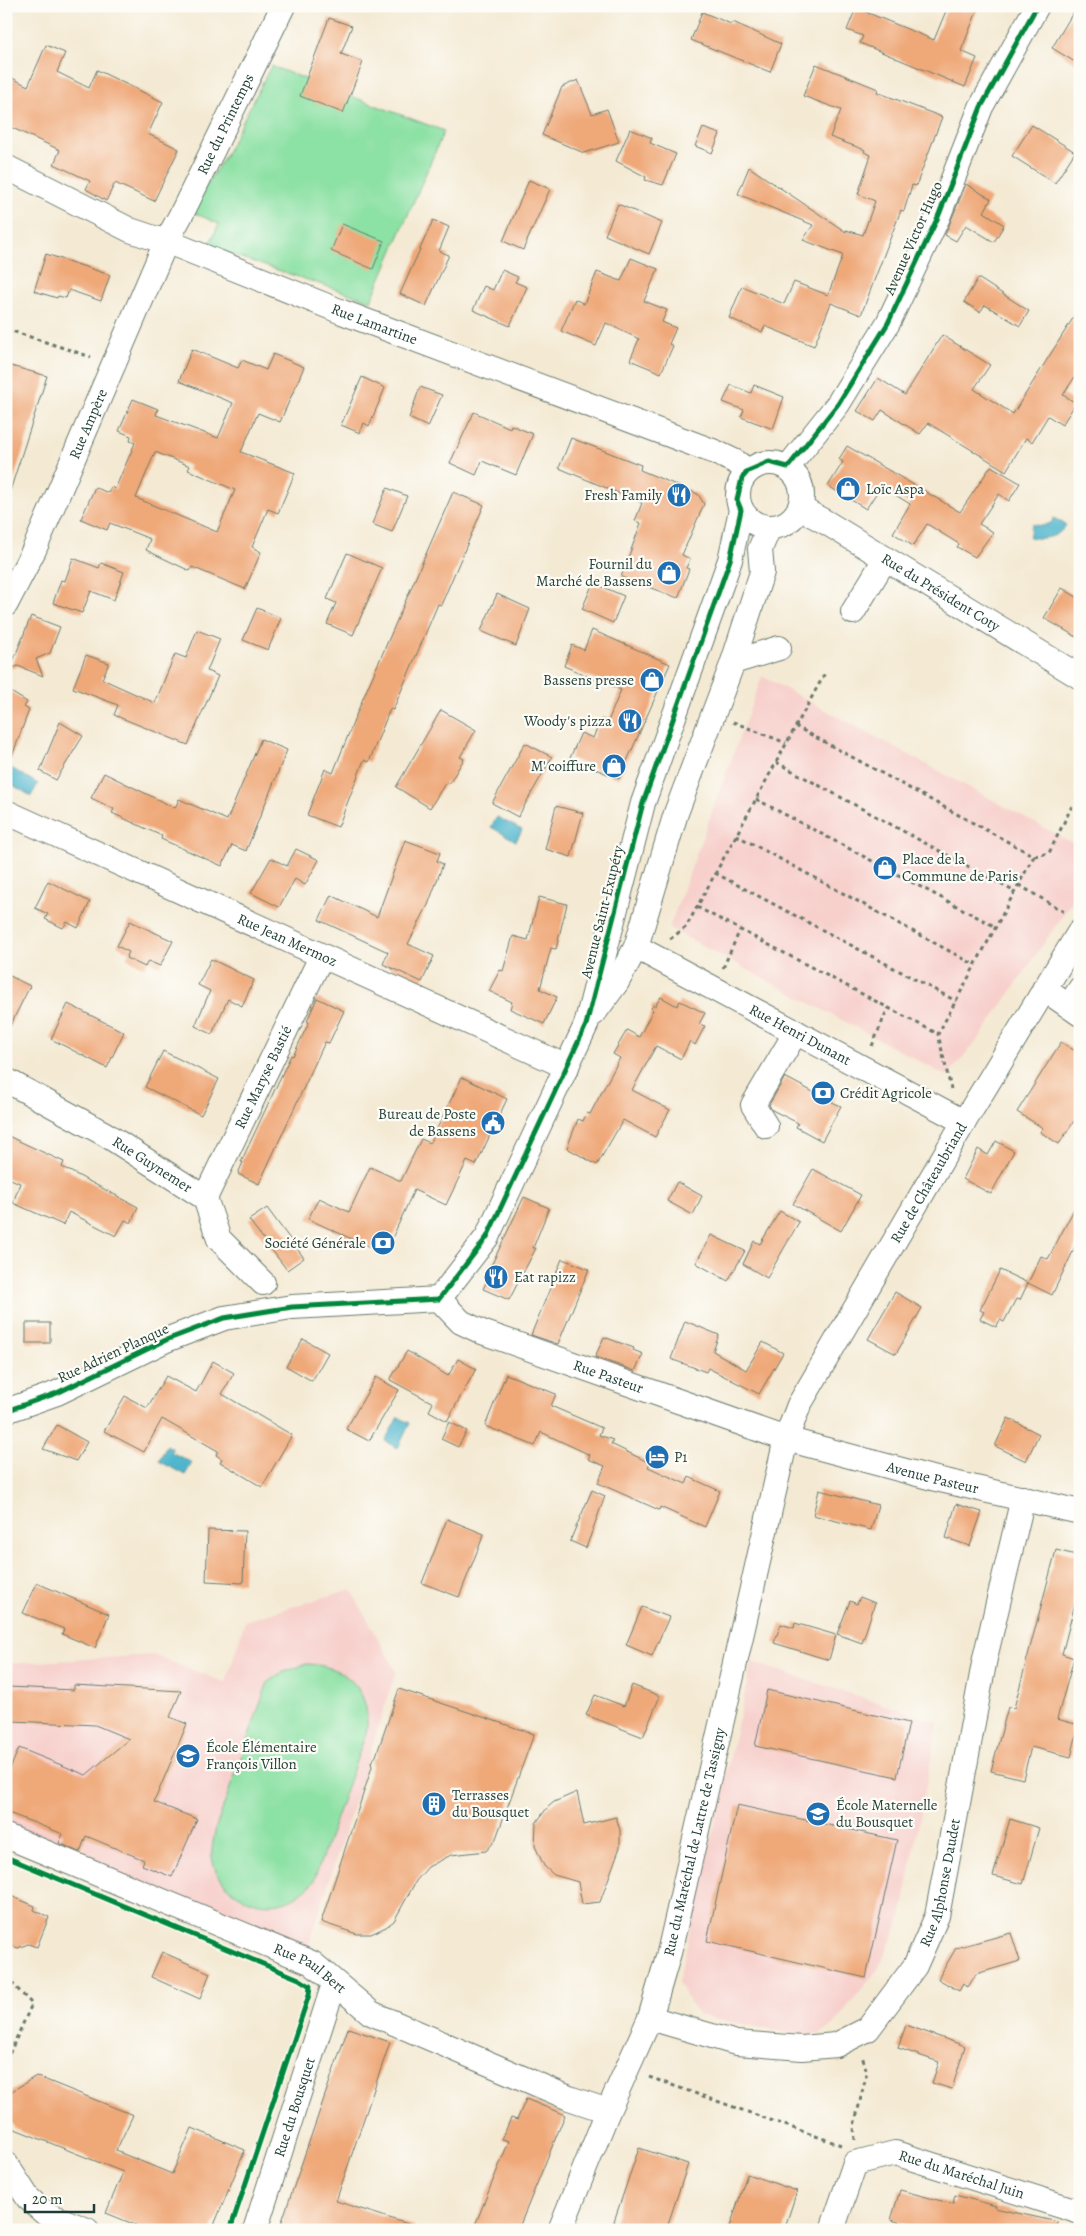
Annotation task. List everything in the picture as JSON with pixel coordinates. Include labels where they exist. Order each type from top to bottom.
[{"type":"street","name":"Rue du Printemps","points":[[166,242],[283,6]]},
{"type":"street","name":"Avenue Victor Hugo","points":[[788,466],[838,404],[888,324],[938,217],[981,107],[1037,6]]},
{"type":"street","name":"Rue Lamartine","points":[[6,167],[130,230],[166,242],[351,316],[715,452],[736,462],[748,471]]},
{"type":"street","name":"Rue Ampère","points":[[6,604],[34,550],[166,242]]},
{"type":"street","points":[[769,462],[788,466],[802,484],[802,503],[800,508],[795,516],[784,524],[769,528],[753,523],[741,510],[737,500],[742,478],[748,471],[769,462]]},
{"type":"street","name":"Rue du Président Coty","points":[[800,508],[1080,677]]},
{"type":"street","name":"Avenue Saint-Exupéry","points":[[440,1298],[487,1237],[586,1025],[643,803],[730,560],[741,510]]},
{"type":"street","name":"Avenue Saint-Exupéry","points":[[586,1025],[617,982],[643,951],[676,812],[733,662],[762,572],[760,549],[769,528]]},
{"type":"street","points":[[853,612],[885,559]]},
{"type":"street","points":[[733,662],[779,648]]},
{"type":"street","name":"Rue Jean Mermoz","points":[[6,812],[321,957],[567,1067]]},
{"type":"street","name":"Rue de Châteaubriand","points":[[786,1439],[800,1405],[964,1122],[1044,989],[1076,924]]},
{"type":"street","name":"Rue Henri Dunant","points":[[643,951],[964,1122]]},
{"type":"street","name":"Rue Maryse Bastié","points":[[205,1198],[321,957]]},
{"type":"street","points":[[1044,989],[1076,1003]]},
{"type":"street","points":[[766,1126],[753,1105],[796,1032]]},
{"type":"street","name":"Rue Guynemer","points":[[6,1080],[105,1134],[205,1198],[219,1239],[264,1283]]},
{"type":"street","name":"Rue Adrien Planque","points":[[6,1411],[57,1393],[166,1340],[224,1318],[292,1307],[440,1298]]},
{"type":"street","name":"Rue Pasteur","points":[[440,1298],[461,1322],[482,1332],[786,1439]]},
{"type":"street","name":"Avenue Pasteur","points":[[786,1439],[932,1478],[1080,1512]]},
{"type":"street","name":"Rue du Maréchal de Lattre de Tassigny","points":[[560,2230],[608,2112],[650,2018],[669,1953],[786,1439]]},
{"type":"street","name":"Rue Alphonse Daudet","points":[[650,2018],[736,2043],[802,2048],[836,2045],[868,2030],[915,1966],[937,1916],[985,1658],[1024,1498]]},
{"type":"street","name":"Rue Paul Bert","points":[[6,1836],[312,1964],[371,2013],[569,2098],[608,2112]]},
{"type":"street","name":"Rue du Bousquet","points":[[255,2230],[334,1984]]},
{"type":"street","name":"Rue du Maréchal Juin","points":[[855,2163],[895,2153],[1080,2212]]},
{"type":"street","points":[[832,2230],[855,2163]]},
{"type":"street","points":[[6,2164],[28,2198],[46,2214],[87,2230]]},
{"type":"path","points":[[6,329],[114,364]]},
{"type":"path","points":[[643,951],[686,927],[825,673]]},
{"type":"path","points":[[713,713],[786,744]]},
{"type":"path","points":[[795,726],[1034,856],[1050,853],[1072,806]]},
{"type":"path","points":[[776,762],[1015,892]]},
{"type":"path","points":[[756,799],[996,927]]},
{"type":"path","points":[[736,835],[975,966]]},
{"type":"path","points":[[941,1109],[951,1090],[938,1034],[1034,856]]},
{"type":"path","points":[[716,873],[956,1001]]},
{"type":"path","points":[[1019,885],[1076,924]]},
{"type":"path","points":[[697,907],[938,1034]]},
{"type":"path","points":[[714,988],[740,930]]},
{"type":"path","points":[[863,1067],[888,1008]]},
{"type":"path","points":[[6,1977],[32,2004],[6,2061]]},
{"type":"path","points":[[855,2036],[867,2072],[854,2126],[855,2163]]},
{"type":"path","points":[[627,2070],[843,2145],[855,2163]]},
{"type":"shaded area","name":"Place de la Commune de Paris","points":[[762,676],[1080,847],[1080,890],[981,1036],[947,1076],[669,928]]},
{"type":"shaded area","name":"École Élémentaire François Villon","points":[[351,1589],[396,1671],[305,1957],[6,1828],[6,1664],[153,1655],[226,1683],[245,1621]]},
{"type":"shaded area","name":"École Maternelle du Bousquet","points":[[752,1662],[938,1722],[901,1918],[879,1968],[833,2025],[820,2034],[802,2036],[698,2015],[678,1983]]},
{"type":"green space","points":[[271,66],[444,131],[371,301],[208,247],[219,224],[190,211],[225,156]]},
{"type":"green space","points":[[306,1664],[334,1669],[345,1675],[354,1684],[361,1693],[365,1705],[367,1718],[366,1733],[313,1883],[287,1901],[272,1904],[250,1901],[231,1890],[217,1872],[212,1853],[216,1827],[268,1682],[279,1674]]},
{"type":"water","points":[[1054,518],[1066,525],[1059,533],[1045,538],[1029,537],[1032,524],[1042,526],[1051,523]]},
{"type":"water","points":[[11,768],[38,784],[31,796],[6,781]]},
{"type":"water","points":[[497,817],[522,830],[516,841],[491,827]]},
{"type":"water","points":[[398,1417],[410,1423],[398,1448],[385,1441]]},
{"type":"water","points":[[167,1445],[172,1448],[171,1452],[192,1463],[185,1475],[159,1461]]},
{"type":"building","points":[[948,6],[979,6],[961,51],[977,58],[965,87],[860,43],[863,36],[847,30],[856,8],[934,40]]},
{"type":"building","points":[[1077,6],[1080,6],[1080,65],[1052,48]]},
{"type":"building","points":[[702,12],[731,24],[733,22],[781,44],[770,72],[691,40]]},
{"type":"building","points":[[329,18],[352,26],[341,54],[363,62],[343,113],[300,96]]},
{"type":"building","points":[[46,45],[65,53],[57,72],[89,88],[97,70],[163,102],[148,134],[179,149],[154,201],[115,183],[106,201],[86,189],[90,181],[54,164],[60,150],[6,125],[6,75],[28,86]]},
{"type":"building","points":[[816,64],[878,89],[877,92],[942,117],[916,186],[912,185],[904,211],[901,210],[861,315],[831,303],[814,346],[765,326],[762,332],[729,318],[742,286],[784,304],[794,282],[828,295],[843,255],[803,240],[813,225],[738,194],[749,167],[846,232],[846,230],[863,235],[875,201],[858,194],[871,155],[864,152],[865,150],[830,137],[841,110],[803,96]]},
{"type":"building","points":[[578,80],[592,114],[607,109],[619,142],[584,153],[542,135],[562,87]]},
{"type":"building","points":[[1032,125],[1075,152],[1055,183],[1012,156]]},
{"type":"building","points":[[703,128],[720,134],[712,153],[695,146]]},
{"type":"building","points":[[630,129],[652,138],[650,143],[676,154],[663,185],[645,180],[646,177],[616,161]]},
{"type":"building","points":[[529,180],[550,189],[523,250],[503,241]]},
{"type":"building","points":[[966,184],[991,199],[984,212],[1004,225],[994,242],[966,225],[956,241],[945,235]]},
{"type":"building","points":[[618,204],[662,223],[649,254],[605,235]]},
{"type":"building","points":[[433,220],[449,227],[439,251],[449,255],[426,306],[400,294]]},
{"type":"building","points":[[342,224],[384,241],[373,269],[331,251]]},
{"type":"building","points":[[46,254],[110,275],[101,301],[69,290],[66,298],[58,296],[57,298],[34,291]]},
{"type":"building","points":[[631,258],[658,269],[644,301],[667,310],[662,322],[676,328],[669,344],[673,346],[661,373],[630,360],[639,339],[606,323],[596,346],[561,331],[575,299],[584,304],[597,272],[621,281]]},
{"type":"building","points":[[502,270],[518,277],[515,282],[527,287],[510,326],[473,310],[484,286],[493,290]]},
{"type":"building","points":[[978,278],[1029,311],[1020,326],[985,305],[980,312],[964,302]]},
{"type":"building","points":[[1080,307],[1080,369],[1063,395],[1076,403],[1062,425],[1048,416],[1032,442],[1026,438],[1006,471],[928,423],[920,434],[882,410],[875,421],[857,411],[878,378],[905,395],[942,335],[990,365],[974,389],[1013,414]]},
{"type":"building","points":[[192,349],[238,368],[242,360],[266,370],[273,354],[304,367],[280,422],[258,413],[241,452],[295,473],[278,513],[268,509],[252,547],[261,552],[245,589],[192,567],[190,571],[146,550],[150,539],[110,523],[107,530],[81,519],[95,487],[108,493],[111,487],[115,489],[135,443],[130,441],[131,436],[119,431],[133,399],[158,409],[156,415],[218,438],[233,403],[179,381]],"holes":[[[155,452],[190,466],[188,470],[235,490],[217,532],[136,498]]]},
{"type":"building","points":[[11,366],[47,376],[10,491],[6,491],[6,380]]},
{"type":"building","points":[[362,377],[385,388],[369,426],[364,423],[360,433],[341,425]]},
{"type":"building","points":[[731,385],[751,393],[754,385],[784,397],[773,429],[741,417],[744,410],[723,402]]},
{"type":"building","points":[[420,387],[442,395],[428,427],[409,418]]},
{"type":"building","points":[[474,412],[510,428],[511,425],[533,434],[516,475],[482,461],[476,475],[450,463]]},
{"type":"building","points":[[571,438],[641,465],[640,470],[698,494],[704,504],[682,555],[690,559],[686,568],[689,569],[678,598],[621,577],[641,523],[635,521],[642,503],[559,468]]},
{"type":"building","points":[[847,446],[960,512],[991,466],[1020,483],[1009,501],[999,494],[979,524],[993,532],[975,557],[957,547],[959,544],[927,524],[913,546],[893,533],[910,504],[881,486],[866,509],[828,486],[843,462],[839,459]]},
{"type":"building","points":[[387,488],[407,496],[392,532],[372,524]]},
{"type":"building","points":[[453,492],[484,505],[441,605],[438,604],[393,710],[390,709],[369,762],[364,760],[338,827],[307,815],[325,769],[333,773],[361,703]]},
{"type":"building","points":[[347,553],[382,568],[353,635],[327,624],[336,603],[327,599]]},
{"type":"building","points":[[73,558],[99,568],[101,563],[124,572],[114,600],[91,591],[82,613],[53,603],[61,580],[65,581]]},
{"type":"building","points":[[593,583],[624,596],[613,623],[582,609]]},
{"type":"building","points":[[1062,588],[1080,599],[1080,639],[1044,618]]},
{"type":"building","points":[[497,594],[530,609],[516,646],[481,631]]},
{"type":"building","points":[[257,608],[281,618],[268,650],[243,640]]},
{"type":"building","points":[[31,616],[60,627],[50,653],[36,659],[43,676],[18,666],[10,669]]},
{"type":"building","points":[[197,630],[220,639],[207,671],[218,676],[188,745],[114,715],[118,705],[73,688],[86,655],[109,663],[102,679],[155,703],[175,654],[186,658]]},
{"type":"building","points":[[592,630],[670,664],[619,779],[570,758],[581,733],[593,738],[601,719],[608,721],[621,690],[564,666],[572,645],[584,650]]},
{"type":"building","points":[[6,689],[27,702],[24,707],[29,710],[8,767],[6,767]]},
{"type":"building","points":[[441,710],[476,730],[460,757],[464,759],[449,784],[446,782],[430,808],[396,787]]},
{"type":"building","points":[[60,722],[83,736],[56,780],[40,771]]},
{"type":"building","points":[[261,739],[287,750],[246,851],[232,845],[222,866],[161,839],[162,836],[112,813],[114,809],[91,798],[104,773],[175,808],[179,799],[227,820]]},
{"type":"building","points":[[525,743],[552,757],[518,817],[492,803]]},
{"type":"building","points":[[556,806],[583,813],[571,857],[545,849]]},
{"type":"building","points":[[405,840],[440,853],[437,861],[443,864],[428,905],[408,944],[434,956],[422,982],[383,964],[388,952],[319,920],[331,895],[377,917]]},
{"type":"building","points":[[296,849],[319,860],[305,885],[295,879],[279,907],[251,893],[271,858],[287,866]]},
{"type":"building","points":[[48,881],[90,902],[78,928],[67,922],[63,928],[45,919],[48,914],[35,908]]},
{"type":"building","points":[[539,897],[567,904],[556,949],[551,948],[540,989],[557,997],[544,1024],[510,1009],[512,1002],[489,991],[500,970],[503,971],[513,936],[528,940]]},
{"type":"building","points":[[130,921],[173,941],[160,966],[148,961],[145,967],[126,958],[129,952],[117,946]]},
{"type":"building","points":[[211,959],[254,980],[242,1006],[228,999],[212,1034],[195,1026],[210,991],[198,985]]},
{"type":"building","points":[[6,974],[30,986],[6,1034]]},
{"type":"building","points":[[661,997],[677,1006],[680,1001],[705,1013],[699,1024],[705,1026],[695,1045],[690,1041],[681,1059],[656,1046],[632,1090],[670,1110],[655,1137],[623,1120],[597,1165],[567,1148],[578,1119],[583,1121],[587,1113],[590,1114],[620,1058],[613,1054],[627,1030],[639,1037],[653,1010],[651,1008],[653,1005],[655,1006]]},
{"type":"building","points":[[317,998],[344,1011],[329,1043],[325,1042],[259,1184],[238,1174],[243,1162],[241,1162],[291,1055],[293,1056],[309,1022],[307,1021]]},
{"type":"building","points":[[68,1004],[124,1032],[107,1068],[51,1039]]},
{"type":"building","points":[[1061,1042],[1080,1054],[1080,1112],[1059,1144],[1040,1132],[1043,1128],[1017,1112]]},
{"type":"building","points":[[163,1051],[219,1079],[201,1115],[145,1087]]},
{"type":"building","points":[[462,1077],[507,1099],[476,1165],[467,1161],[446,1205],[414,1190],[385,1254],[308,1219],[319,1198],[349,1212],[370,1167],[401,1181],[421,1139],[430,1143]]},
{"type":"building","points":[[785,1077],[815,1093],[818,1087],[835,1096],[832,1102],[841,1106],[822,1141],[796,1127],[798,1123],[772,1110],[769,1105]]},
{"type":"building","points":[[6,1135],[64,1162],[62,1167],[138,1207],[131,1223],[125,1220],[116,1236],[69,1212],[63,1225],[13,1203],[20,1183],[6,1177]]},
{"type":"building","points":[[996,1141],[1014,1151],[991,1194],[963,1179],[978,1149],[988,1155]]},
{"type":"building","points":[[813,1169],[861,1195],[841,1231],[793,1204]]},
{"type":"building","points":[[677,1182],[702,1196],[693,1215],[667,1201]]},
{"type":"building","points":[[524,1197],[549,1208],[533,1248],[536,1248],[509,1300],[483,1289],[493,1269],[490,1268]]},
{"type":"building","points":[[1080,1198],[1080,1237],[1052,1295],[1028,1283],[1041,1256],[1048,1259]]},
{"type":"building","points":[[267,1208],[304,1258],[287,1270],[249,1220]]},
{"type":"building","points":[[780,1211],[799,1222],[767,1278],[743,1264],[754,1241],[760,1244]]},
{"type":"building","points":[[711,1235],[745,1251],[728,1281],[696,1263]]},
{"type":"building","points":[[562,1259],[589,1269],[558,1344],[531,1335]]},
{"type":"building","points":[[1000,1270],[1028,1283],[1020,1300],[1016,1299],[1004,1322],[1000,1320],[996,1327],[980,1319],[984,1312],[980,1310]]},
{"type":"building","points":[[895,1292],[922,1308],[896,1354],[868,1339]]},
{"type":"building","points":[[685,1321],[719,1335],[713,1351],[746,1370],[763,1342],[783,1353],[759,1394],[708,1368],[706,1372],[671,1359]]},
{"type":"building","points":[[26,1323],[50,1323],[50,1343],[26,1343]]},
{"type":"building","points":[[604,1337],[634,1348],[633,1350],[643,1354],[635,1371],[595,1357]]},
{"type":"building","points":[[303,1339],[328,1353],[312,1381],[286,1366]]},
{"type":"building","points":[[407,1351],[448,1376],[458,1359],[476,1369],[447,1421],[429,1411],[433,1403],[390,1380]]},
{"type":"building","points":[[213,1361],[234,1373],[222,1394],[292,1435],[262,1487],[220,1462],[222,1459],[216,1455],[218,1451],[162,1419],[144,1452],[104,1431],[125,1396],[147,1408],[166,1376],[196,1392]]},
{"type":"building","points":[[506,1374],[556,1394],[551,1406],[602,1428],[599,1435],[613,1440],[611,1444],[650,1463],[648,1467],[686,1484],[689,1477],[720,1491],[705,1527],[660,1507],[659,1510],[598,1483],[605,1466],[588,1459],[590,1455],[541,1432],[535,1446],[485,1426]]},
{"type":"building","points":[[376,1377],[399,1390],[369,1441],[346,1429]]},
{"type":"building","points":[[1008,1418],[1039,1434],[1026,1461],[995,1446]]},
{"type":"building","points":[[449,1422],[467,1431],[458,1447],[441,1439]]},
{"type":"building","points":[[57,1425],[87,1442],[76,1461],[43,1449]]},
{"type":"building","points":[[592,1490],[605,1496],[586,1548],[570,1541]]},
{"type":"building","points":[[819,1490],[878,1505],[871,1530],[813,1515]]},
{"type":"building","points":[[956,1504],[982,1512],[970,1546],[946,1538]]},
{"type":"building","points":[[447,1519],[484,1534],[459,1597],[422,1583]]},
{"type":"building","points":[[208,1530],[245,1531],[243,1583],[206,1581]]},
{"type":"building","points":[[1056,1550],[1080,1556],[1080,1584],[1062,1654],[1074,1658],[1057,1719],[1079,1725],[1071,1757],[1031,1747],[1023,1779],[991,1771],[1008,1707],[1014,1708]]},
{"type":"building","points":[[37,1583],[109,1614],[95,1648],[62,1634],[64,1629],[23,1613]]},
{"type":"building","points":[[860,1597],[875,1603],[862,1643],[837,1634],[850,1601],[857,1604]]},
{"type":"building","points":[[642,1607],[669,1617],[652,1656],[626,1645]]},
{"type":"building","points":[[795,1623],[836,1635],[829,1660],[774,1643],[781,1624],[794,1628]]},
{"type":"building","points":[[74,1685],[181,1691],[170,1717],[187,1724],[154,1802],[197,1819],[172,1877],[142,1865],[144,1860],[86,1836],[80,1852],[59,1843],[63,1834],[6,1812],[6,1778],[19,1748],[86,1775],[129,1739],[95,1725],[13,1721],[8,1687],[74,1690]]},
{"type":"building","points":[[632,1685],[660,1696],[643,1737],[586,1715],[595,1695],[624,1706]]},
{"type":"building","name":"Terrasses du Bousquet","points":[[399,1689],[534,1734],[495,1841],[486,1851],[451,1855],[428,1867],[416,1881],[394,1921],[371,1934],[357,1934],[321,1922],[372,1767],[371,1762],[376,1756]]},
{"type":"building","points":[[767,1690],[909,1723],[897,1777],[755,1746]]},
{"type":"building","points":[[577,1792],[584,1825],[616,1817],[620,1830],[620,1847],[600,1902],[582,1904],[578,1882],[554,1875],[544,1866],[535,1846],[536,1823],[547,1808],[554,1802]]},
{"type":"building","points":[[737,1805],[897,1840],[866,1978],[707,1941]]},
{"type":"building","points":[[1010,1819],[1039,1828],[1023,1884],[993,1876]]},
{"type":"building","points":[[6,1894],[35,1906],[34,1910],[49,1917],[37,1947],[28,1944],[18,1948],[6,1943]]},
{"type":"building","points":[[1011,1933],[1020,1961],[976,1974],[968,1987],[963,1984],[959,1991],[938,1979],[956,1948]]},
{"type":"building","points":[[162,1952],[210,1973],[200,1999],[151,1977]]},
{"type":"building","points":[[906,2025],[965,2046],[952,2089],[932,2083],[939,2062],[898,2048]]},
{"type":"building","points":[[348,2028],[390,2042],[336,2201],[414,2226],[414,2230],[279,2230]]},
{"type":"building","points":[[36,2076],[133,2115],[116,2151],[172,2174],[192,2128],[245,2150],[212,2230],[148,2230],[106,2213],[123,2172],[15,2129],[6,2114],[6,2095]]},
{"type":"building","points":[[526,2099],[565,2115],[518,2230],[473,2230],[509,2141],[502,2139],[511,2118],[517,2120]]},
{"type":"building","points":[[639,2148],[688,2164],[666,2230],[611,2230]]},
{"type":"building","points":[[747,2174],[797,2191],[784,2230],[729,2230]]},
{"type":"building","points":[[900,2190],[953,2204],[955,2195],[996,2206],[995,2208],[1058,2222],[1057,2230],[925,2230],[891,2220]]},
{"type":"cycle path","points":[[6,1411],[57,1393],[166,1340],[224,1318],[292,1307],[439,1299],[487,1237],[586,1025],[643,803],[730,560],[741,510],[737,500],[742,478],[748,471],[769,462],[788,467],[838,404],[888,323],[938,217],[981,107],[1037,6]]},
{"type":"cycle path","points":[[6,1857],[299,1979],[310,1986],[309,1995],[230,2230]]},
{"type":"place","name":"Loïc Aspa","points":[[848,489]]},
{"type":"place","name":"Fresh Family","points":[[679,495]]},
{"type":"place","name":"Fournil du Marché de Bassens","points":[[669,573]]},
{"type":"place","name":"Bassens presse","points":[[652,680]]},
{"type":"place","name":"Woody's pizza","points":[[630,721]]},
{"type":"place","name":"M' coiffure","points":[[614,766]]},
{"type":"place","name":"Place de la Commune de Paris","points":[[885,868]]},
{"type":"place","name":"Crédit Agricole","points":[[823,1093]]},
{"type":"place","name":"Bureau de Poste de Bassens","points":[[493,1123]]},
{"type":"place","name":"Société Générale","points":[[383,1243]]},
{"type":"place","name":"Eat rapizz","points":[[496,1277]]},
{"type":"place","name":"P1","points":[[657,1457]]},
{"type":"place","name":"École Élémentaire François Villon","points":[[188,1756]]},
{"type":"place","name":"Terrasses du Bousquet","points":[[434,1804]]},
{"type":"place","name":"École Maternelle du Bousquet","points":[[818,1814]]}]
